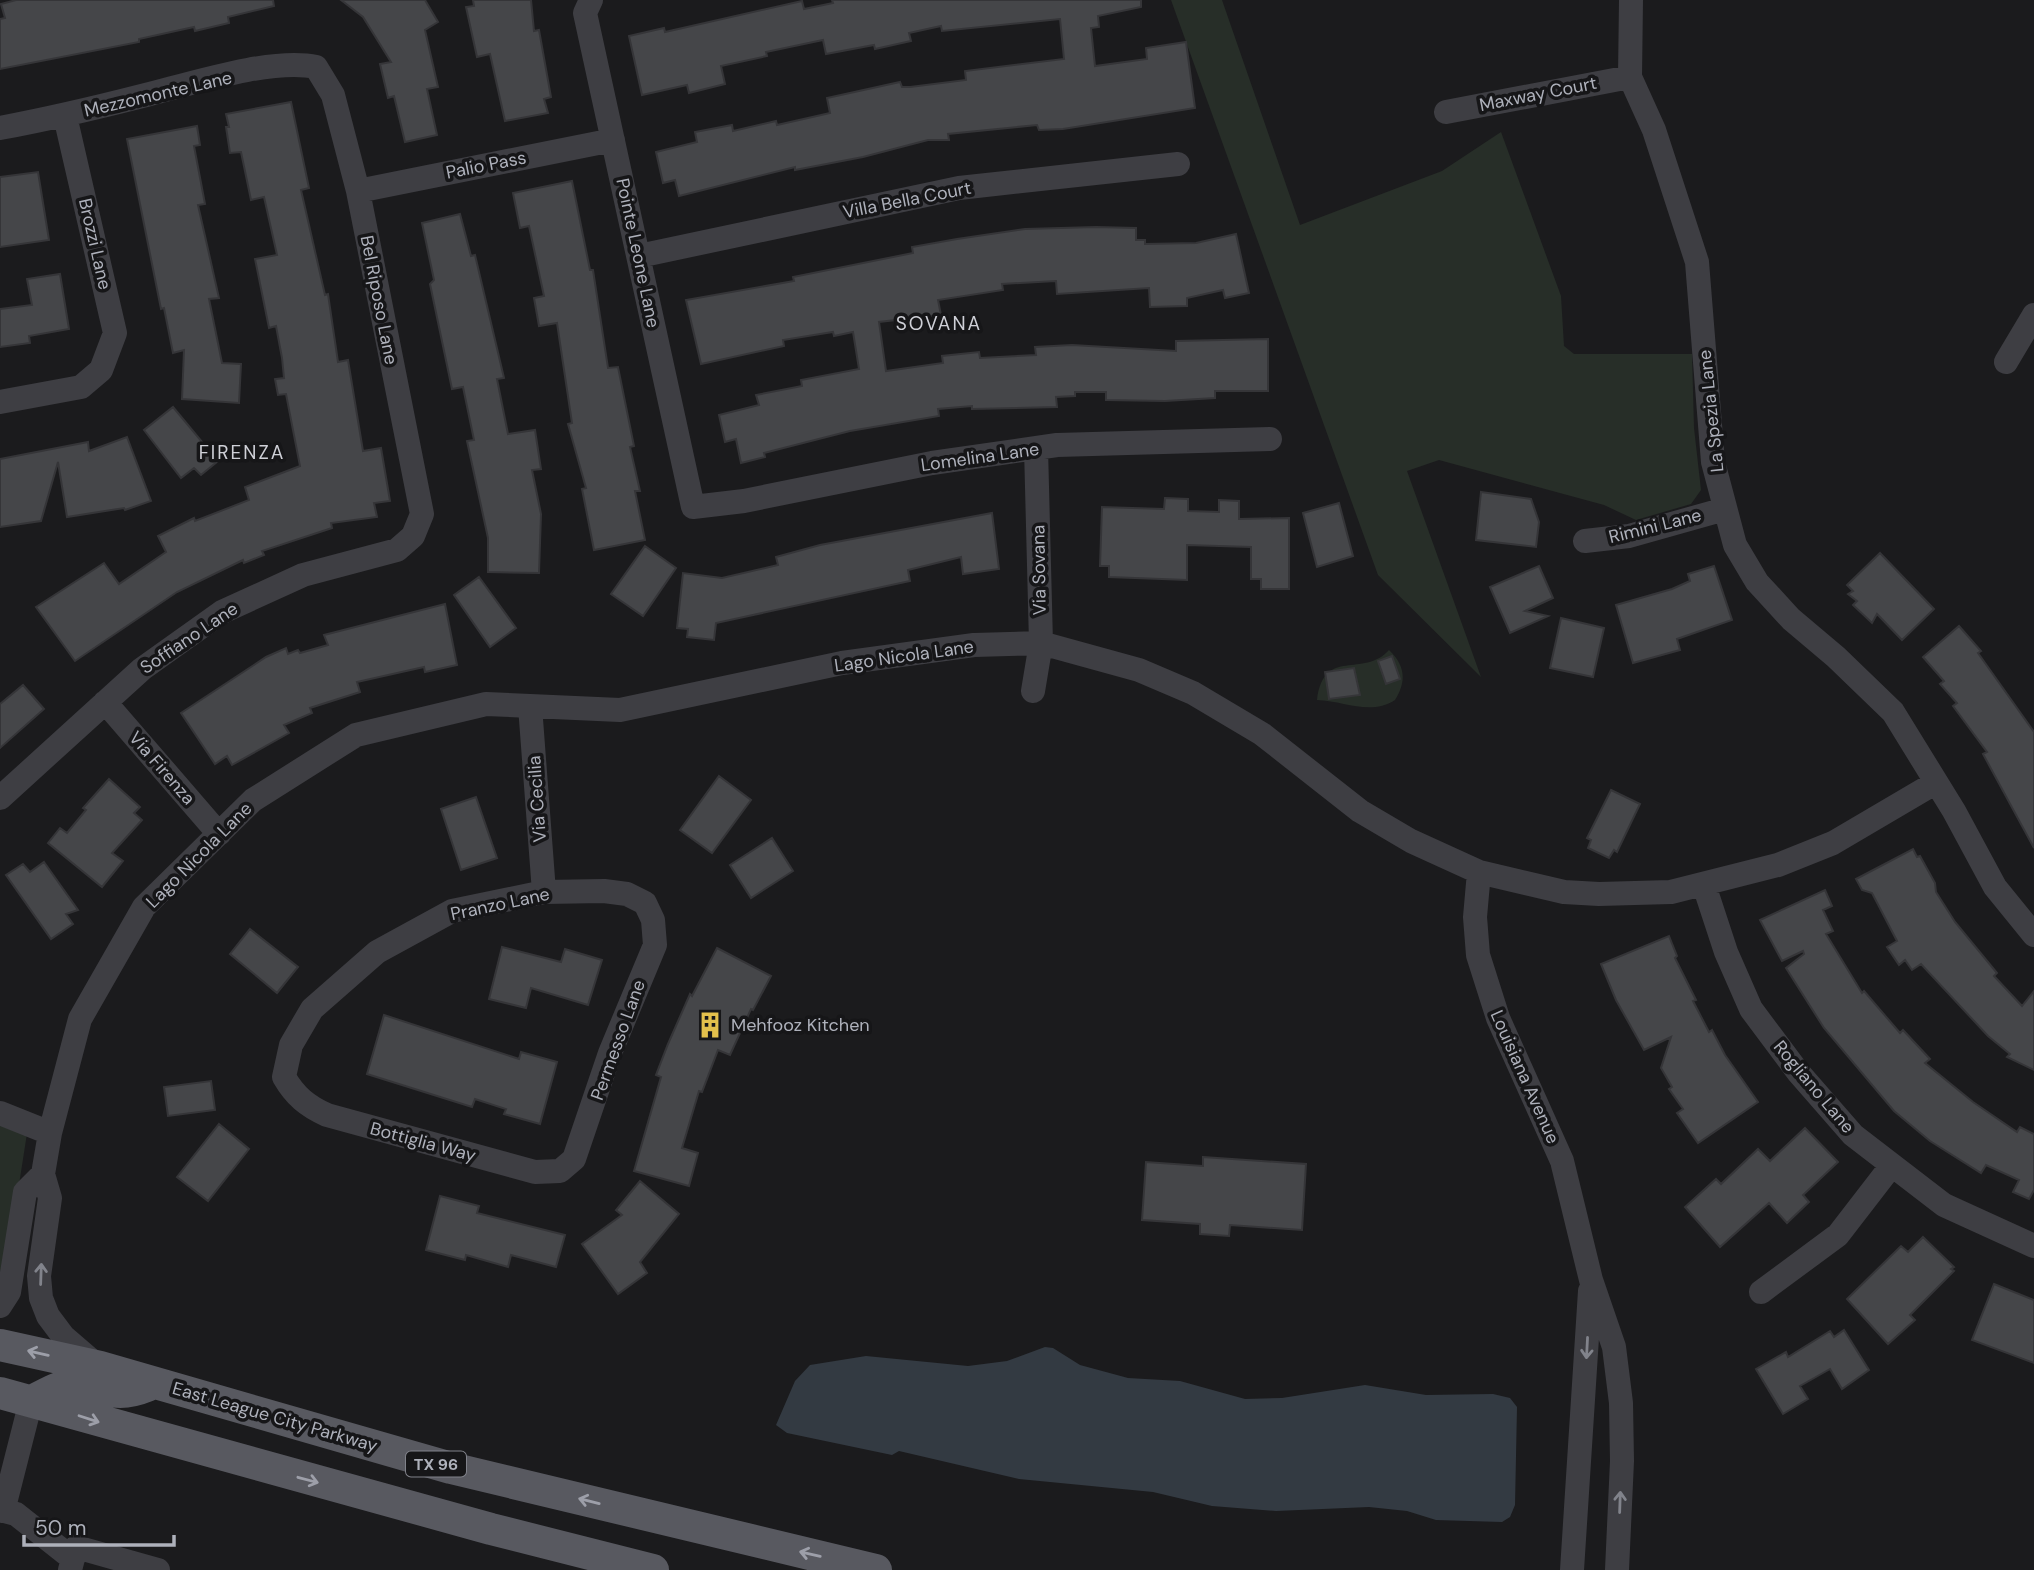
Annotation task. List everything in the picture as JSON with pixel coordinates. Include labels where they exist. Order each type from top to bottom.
[{"type":"main road","name":"East League City Parkway","points":[[0,1345],[100,1367],[451,1468],[876,1570]]},
{"type":"main road","points":[[32,1401],[71,1385],[99,1391],[130,1393],[155,1383]]},
{"type":"main road","points":[[0,1394],[608,1564],[653,1570]]},
{"type":"street","name":"Pointe Leone Lane","points":[[591,0],[585,13],[693,507]]},
{"type":"street","name":"La Spezia Lane","points":[[1631,0],[1630,77],[1654,130],[1697,262],[1713,462],[1735,545],[1757,582],[1791,619],[1836,657],[1893,712],[1954,811],[1995,887],[2034,935]]},
{"type":"street","name":"Mezzomonte Lane","points":[[0,128],[65,116],[206,80],[297,63],[316,67]]},
{"type":"street","name":"Bel Riposo Lane","points":[[316,67],[333,95],[358,191],[422,513],[412,536]]},
{"type":"street","name":"Maxway Court","points":[[1446,112],[1630,77]]},
{"type":"street","name":"Brozzi Lane","points":[[0,402],[81,387],[101,370],[115,332],[65,116]]},
{"type":"street","name":"Palio Pass","points":[[358,191],[614,140]]},
{"type":"street","name":"Villa Bella Court","points":[[639,256],[959,188],[1178,164]]},
{"type":"street","points":[[2006,362],[2034,315]]},
{"type":"street","name":"Lomelina Lane","points":[[693,507],[744,501],[932,463],[1036,448],[1270,439]]},
{"type":"street","name":"Via Sovana","points":[[1033,691],[1041,643],[1036,448]]},
{"type":"street","name":"Rimini Lane","points":[[1585,541],[1629,536],[1725,509]]},
{"type":"street","name":"Soffiano Lane","points":[[0,798],[142,668],[222,612],[303,575],[397,550],[412,536]]},
{"type":"street","name":"Lago Nicola Lane","points":[[100,1367],[63,1336],[48,1316],[41,1298],[39,1276],[50,1198],[43,1174],[50,1133],[80,1019],[144,907],[253,800],[356,735],[485,704],[621,710],[842,663],[974,645],[1041,643],[1139,670],[1193,693],[1262,734],[1360,811],[1411,841],[1479,872],[1564,892],[1599,894],[1638,895],[1704,885],[1778,865],[1833,842],[1935,783]]},
{"type":"street","name":"Via Firenza","points":[[105,702],[219,834]]},
{"type":"street","name":"Via Cecilia","points":[[530,706],[544,892]]},
{"type":"street","name":"Louisiana Avenue","points":[[1479,872],[1475,917],[1478,956],[1498,1018],[1562,1161],[1591,1280],[1614,1346],[1621,1403],[1617,1570]]},
{"type":"street","name":"Rogliano Lane","points":[[1704,885],[1726,952],[1751,1009],[1798,1072],[1853,1135],[1944,1205],[2034,1246]]},
{"type":"street","name":"Pranzo Lane","points":[[284,1077],[291,1045],[312,1009],[377,952],[453,911],[544,892],[626,894],[645,904],[653,920]]},
{"type":"street","name":"Permesso Lane","points":[[575,1159],[610,1053],[655,945],[653,920]]},
{"type":"street","name":"Bottiglia Way","points":[[284,1077],[293,1093],[308,1107],[339,1119],[536,1172],[560,1171],[575,1159]]},
{"type":"street","points":[[0,1113],[50,1133]]},
{"type":"street","points":[[1761,1292],[1838,1236],[1892,1165]]},
{"type":"street","name":"Lago Nicola Lane","points":[[0,1306],[9,1292],[25,1192],[43,1174]]},
{"type":"street","name":"Louisiana Avenue","points":[[1572,1570],[1591,1280]]},
{"type":"street","points":[[32,1401],[1,1511],[16,1514],[72,1564],[76,1547],[158,1570]]},
{"type":"shaded area","points":[[1171,0],[1222,0],[1300,225],[1442,171],[1501,132],[1561,296],[1564,346],[1574,354],[1692,354],[1694,428],[1701,490],[1691,504],[1636,520],[1604,505],[1439,460],[1407,471],[1481,677],[1378,575]]},
{"type":"shaded area","points":[[1389,650],[1401,667],[1403,680],[1395,700],[1386,705],[1367,707],[1317,700],[1321,684],[1328,673],[1336,668],[1379,658]]},
{"type":"shaded area","points":[[0,1108],[30,1114],[5,1275],[0,1274]]},
{"type":"shaded area","points":[[1045,1347],[1053,1348],[1080,1365],[1128,1378],[1180,1381],[1245,1399],[1282,1398],[1365,1385],[1426,1395],[1493,1394],[1510,1398],[1517,1407],[1515,1505],[1510,1517],[1502,1522],[1436,1520],[1407,1511],[1369,1507],[1276,1511],[1212,1506],[1153,1492],[1019,1479],[899,1451],[892,1455],[787,1433],[776,1425],[795,1381],[810,1365],[866,1356],[968,1366],[1007,1361]]},
{"type":"building","points":[[16,0],[273,0],[274,6],[228,17],[229,23],[195,31],[194,27],[139,39],[139,42],[0,69],[0,19],[5,18],[1,4]]},
{"type":"building","points":[[341,0],[425,0],[438,22],[425,30],[438,87],[427,89],[437,135],[405,142],[394,96],[388,98],[380,64],[391,62],[363,17]]},
{"type":"building","points":[[473,0],[531,0],[534,31],[539,30],[551,97],[544,99],[548,113],[505,121],[490,54],[477,57],[466,7],[474,6]]},
{"type":"building","points":[[832,0],[1141,0],[1141,7],[1098,16],[1099,27],[1091,28],[1095,66],[1147,59],[1146,48],[1186,42],[1195,108],[1063,129],[1039,130],[1037,125],[948,134],[949,140],[928,140],[863,157],[795,170],[795,167],[679,196],[675,180],[663,183],[656,152],[697,142],[695,132],[732,125],[733,131],[776,121],[777,125],[830,113],[827,98],[900,82],[902,87],[910,87],[966,80],[965,71],[1064,59],[1060,19],[942,31],[941,26],[909,33],[911,41],[875,49],[874,45],[826,54],[823,40],[766,52],[767,56],[721,66],[725,84],[689,93],[687,85],[642,95],[629,36],[664,28],[665,32],[802,1],[804,9],[833,3]]},
{"type":"building","points":[[291,102],[309,188],[301,190],[325,295],[328,294],[338,362],[348,360],[363,451],[381,448],[390,501],[374,503],[377,517],[331,523],[332,528],[262,551],[264,555],[244,563],[243,560],[177,592],[75,661],[36,607],[104,563],[119,584],[166,552],[158,536],[194,518],[195,521],[249,500],[245,487],[300,466],[286,394],[278,395],[275,379],[284,378],[282,358],[276,326],[269,328],[255,259],[277,255],[264,197],[251,200],[241,152],[230,153],[226,127],[229,127],[226,114]]},
{"type":"building","points":[[197,126],[200,145],[194,146],[205,204],[198,205],[219,298],[209,299],[222,363],[241,364],[239,403],[182,399],[184,350],[173,353],[164,308],[161,309],[127,139]]},
{"type":"building","points":[[38,172],[49,240],[0,247],[0,177]]},
{"type":"building","points":[[572,181],[590,270],[593,270],[608,368],[618,367],[634,446],[630,447],[640,491],[635,491],[645,540],[594,550],[582,489],[586,488],[568,424],[572,423],[557,323],[539,326],[534,298],[544,296],[529,226],[520,228],[513,193]]},
{"type":"building","points":[[460,214],[471,256],[475,255],[504,378],[497,379],[508,434],[535,430],[541,469],[532,470],[541,514],[539,573],[488,572],[488,538],[467,441],[474,440],[463,387],[452,389],[430,284],[434,280],[422,223]]},
{"type":"building","points":[[1136,228],[1136,240],[1145,240],[1145,244],[1196,243],[1236,234],[1249,293],[1225,298],[1223,290],[1187,298],[1187,306],[1150,307],[1149,288],[1057,294],[1056,281],[1002,284],[1003,290],[938,300],[941,315],[879,322],[886,371],[943,363],[942,356],[979,352],[980,358],[1036,355],[1035,347],[1072,345],[1176,351],[1176,341],[1268,339],[1268,391],[1215,391],[1215,398],[1165,401],[1106,400],[1106,392],[1075,392],[1075,396],[1056,397],[1057,407],[972,409],[972,406],[938,409],[939,416],[850,431],[764,453],[765,457],[741,463],[736,439],[725,442],[719,415],[759,405],[756,395],[802,386],[801,380],[859,369],[853,332],[834,336],[833,332],[783,340],[784,346],[701,364],[686,300],[794,281],[793,277],[913,253],[912,247],[1025,229]]},
{"type":"building","points":[[60,274],[69,329],[29,336],[30,343],[0,347],[0,309],[32,305],[27,279]]},
{"type":"building","points":[[173,407],[218,461],[201,475],[194,468],[181,478],[144,430]]},
{"type":"building","points":[[127,437],[151,501],[125,510],[124,508],[67,517],[58,462],[41,521],[0,527],[0,459],[88,442],[89,451]]},
{"type":"building","points":[[1481,492],[1531,499],[1539,522],[1536,547],[1476,540]]},
{"type":"building","points":[[1165,498],[1188,499],[1188,511],[1219,512],[1219,500],[1239,501],[1239,519],[1289,518],[1289,589],[1261,589],[1261,579],[1251,579],[1251,547],[1187,545],[1187,580],[1109,577],[1109,566],[1100,566],[1102,507],[1164,509]]},
{"type":"building","points":[[1339,503],[1353,556],[1317,567],[1303,513]]},
{"type":"building","points":[[992,513],[999,569],[963,574],[961,557],[908,570],[910,581],[716,623],[714,640],[687,637],[688,629],[677,628],[683,573],[722,578],[778,565],[776,557],[820,545]]},
{"type":"building","points":[[645,546],[676,568],[643,616],[611,594]]},
{"type":"building","points":[[1880,553],[1934,609],[1902,640],[1877,614],[1872,623],[1853,605],[1857,601],[1848,594],[1853,591],[1847,585]]},
{"type":"building","points":[[1539,566],[1553,598],[1525,611],[1548,616],[1510,633],[1490,587]]},
{"type":"building","points":[[1714,566],[1732,620],[1677,639],[1680,650],[1633,663],[1616,605],[1672,589],[1690,581],[1688,574]]},
{"type":"building","points":[[479,577],[516,628],[490,647],[454,595]]},
{"type":"building","points":[[445,604],[457,665],[425,672],[424,667],[357,682],[360,692],[310,708],[312,713],[284,725],[289,733],[232,765],[227,756],[215,764],[181,713],[266,657],[286,648],[288,654],[298,650],[300,653],[328,645],[324,635]]},
{"type":"building","points":[[1561,618],[1604,628],[1593,677],[1550,668]]},
{"type":"building","points":[[1959,626],[1981,651],[1978,653],[2034,732],[2034,848],[1983,754],[1987,752],[1953,706],[1957,703],[1940,684],[1944,681],[1923,657]]},
{"type":"building","points":[[1392,656],[1400,679],[1386,684],[1378,661]]},
{"type":"building","points":[[1354,668],[1360,695],[1329,699],[1325,672]]},
{"type":"building","points":[[23,685],[44,709],[0,748],[0,704]]},
{"type":"building","points":[[719,776],[751,800],[712,853],[680,830]]},
{"type":"building","points":[[109,779],[140,807],[134,813],[142,820],[112,853],[123,861],[102,887],[48,843],[60,828],[67,833],[86,810],[83,808]]},
{"type":"building","points":[[1611,790],[1640,804],[1617,852],[1614,850],[1609,858],[1588,848],[1591,840],[1587,838]]},
{"type":"building","points":[[476,797],[497,858],[461,870],[441,809]]},
{"type":"building","points":[[772,838],[793,871],[751,898],[730,865]]},
{"type":"building","points":[[1913,849],[1917,857],[1920,856],[1935,883],[1936,892],[1955,922],[1997,973],[1994,976],[2022,1006],[2034,991],[2034,1070],[2007,1057],[2010,1054],[1988,1036],[1921,964],[1912,970],[1905,960],[1899,965],[1887,947],[1897,941],[1872,893],[1862,890],[1856,879]]},
{"type":"building","points":[[44,862],[78,910],[66,914],[73,924],[51,939],[6,875],[23,864],[30,872]]},
{"type":"building","points":[[1825,890],[1832,906],[1823,910],[1833,931],[1826,934],[1862,993],[1864,991],[1900,1033],[1903,1030],[1930,1059],[1925,1063],[1973,1102],[2017,1132],[2020,1127],[2034,1134],[2034,1190],[2029,1199],[2013,1192],[2019,1180],[1986,1165],[1981,1173],[1930,1141],[1894,1111],[1824,1028],[1786,968],[1804,954],[1803,951],[1782,961],[1760,920]]},
{"type":"building","points":[[250,929],[298,967],[277,993],[230,954]]},
{"type":"building","points":[[1669,936],[1677,956],[1675,958],[1709,1032],[1712,1030],[1725,1055],[1758,1102],[1698,1143],[1677,1113],[1683,1109],[1669,1089],[1672,1087],[1661,1068],[1671,1037],[1644,1050],[1616,1000],[1601,964]]},
{"type":"building","points":[[502,947],[561,962],[565,949],[602,960],[588,1005],[531,988],[526,1008],[489,999]]},
{"type":"building","points":[[717,948],[771,976],[753,1010],[751,1009],[730,1055],[718,1050],[702,1092],[699,1091],[682,1148],[698,1153],[689,1186],[634,1171],[661,1077],[656,1075],[690,994],[692,996]]},
{"type":"building","points":[[384,1015],[519,1059],[521,1052],[557,1062],[540,1124],[504,1114],[506,1109],[475,1099],[472,1107],[367,1074]]},
{"type":"building","points":[[211,1081],[215,1110],[168,1116],[164,1087]]},
{"type":"building","points":[[219,1124],[249,1149],[208,1201],[177,1177]]},
{"type":"building","points":[[1805,1128],[1838,1162],[1803,1195],[1809,1202],[1787,1223],[1769,1203],[1720,1247],[1685,1207],[1716,1179],[1721,1184],[1758,1149],[1770,1161]]},
{"type":"building","points":[[1203,1157],[1306,1164],[1302,1230],[1230,1225],[1229,1236],[1200,1234],[1200,1224],[1142,1220],[1146,1162],[1203,1166]]},
{"type":"building","points":[[640,1181],[679,1214],[640,1262],[647,1273],[618,1294],[582,1244],[622,1215],[616,1210]]},
{"type":"building","points":[[440,1196],[479,1206],[477,1213],[565,1235],[556,1267],[511,1255],[508,1267],[466,1255],[465,1260],[426,1250]]},
{"type":"building","points":[[1923,1237],[1954,1267],[1951,1269],[1954,1271],[1910,1315],[1915,1320],[1888,1344],[1847,1299],[1901,1246],[1908,1252]]},
{"type":"building","points":[[1994,1284],[2034,1300],[2034,1363],[1972,1340]]},
{"type":"building","points":[[1844,1330],[1869,1370],[1842,1389],[1830,1369],[1800,1386],[1808,1399],[1783,1414],[1756,1369],[1786,1352],[1788,1357],[1830,1331],[1834,1337]]},
{"type":"place","name":"Mehfooz Kitchen","points":[[710,1025]]},
{"type":"district","name":"SOVANA","points":[[939,323]]},
{"type":"district","name":"FIRENZA","points":[[242,452]]}]
